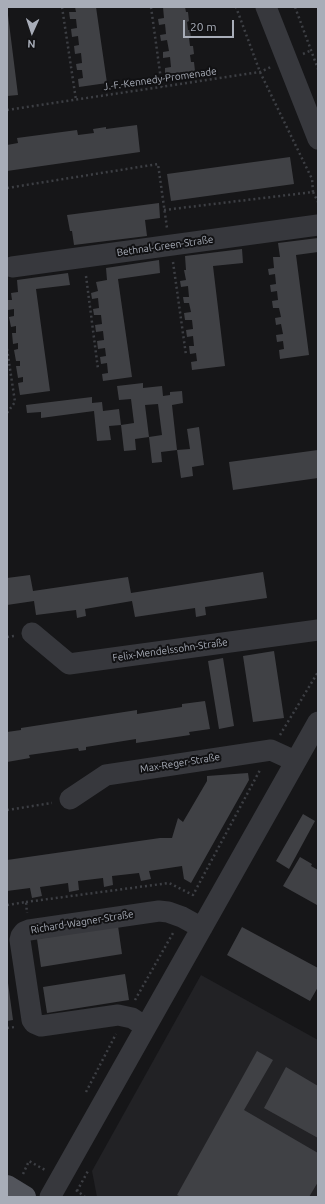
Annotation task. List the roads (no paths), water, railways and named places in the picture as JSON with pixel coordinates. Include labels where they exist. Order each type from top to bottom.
[{"type":"main road","points":[[7,1186],[25,1197]]},
{"type":"street","points":[[266,7],[318,140]]},
{"type":"street","name":"Bethnal-Green-Straße","points":[[12,267],[318,225]]},
{"type":"street","name":"Felix-Mendelssohn-Straße","points":[[32,633],[69,664],[318,630]]},
{"type":"street","points":[[50,1197],[318,722]]},
{"type":"street","name":"Max-Reger-Straße","points":[[70,799],[106,775],[271,750],[295,761]]},
{"type":"street","name":"Richard-Wagner-Straße","points":[[146,1027],[132,1018],[118,1015],[41,1026],[34,1023],[32,1020],[20,940],[21,936],[24,932],[29,930],[158,911],[168,912],[182,917],[202,928]]}]
